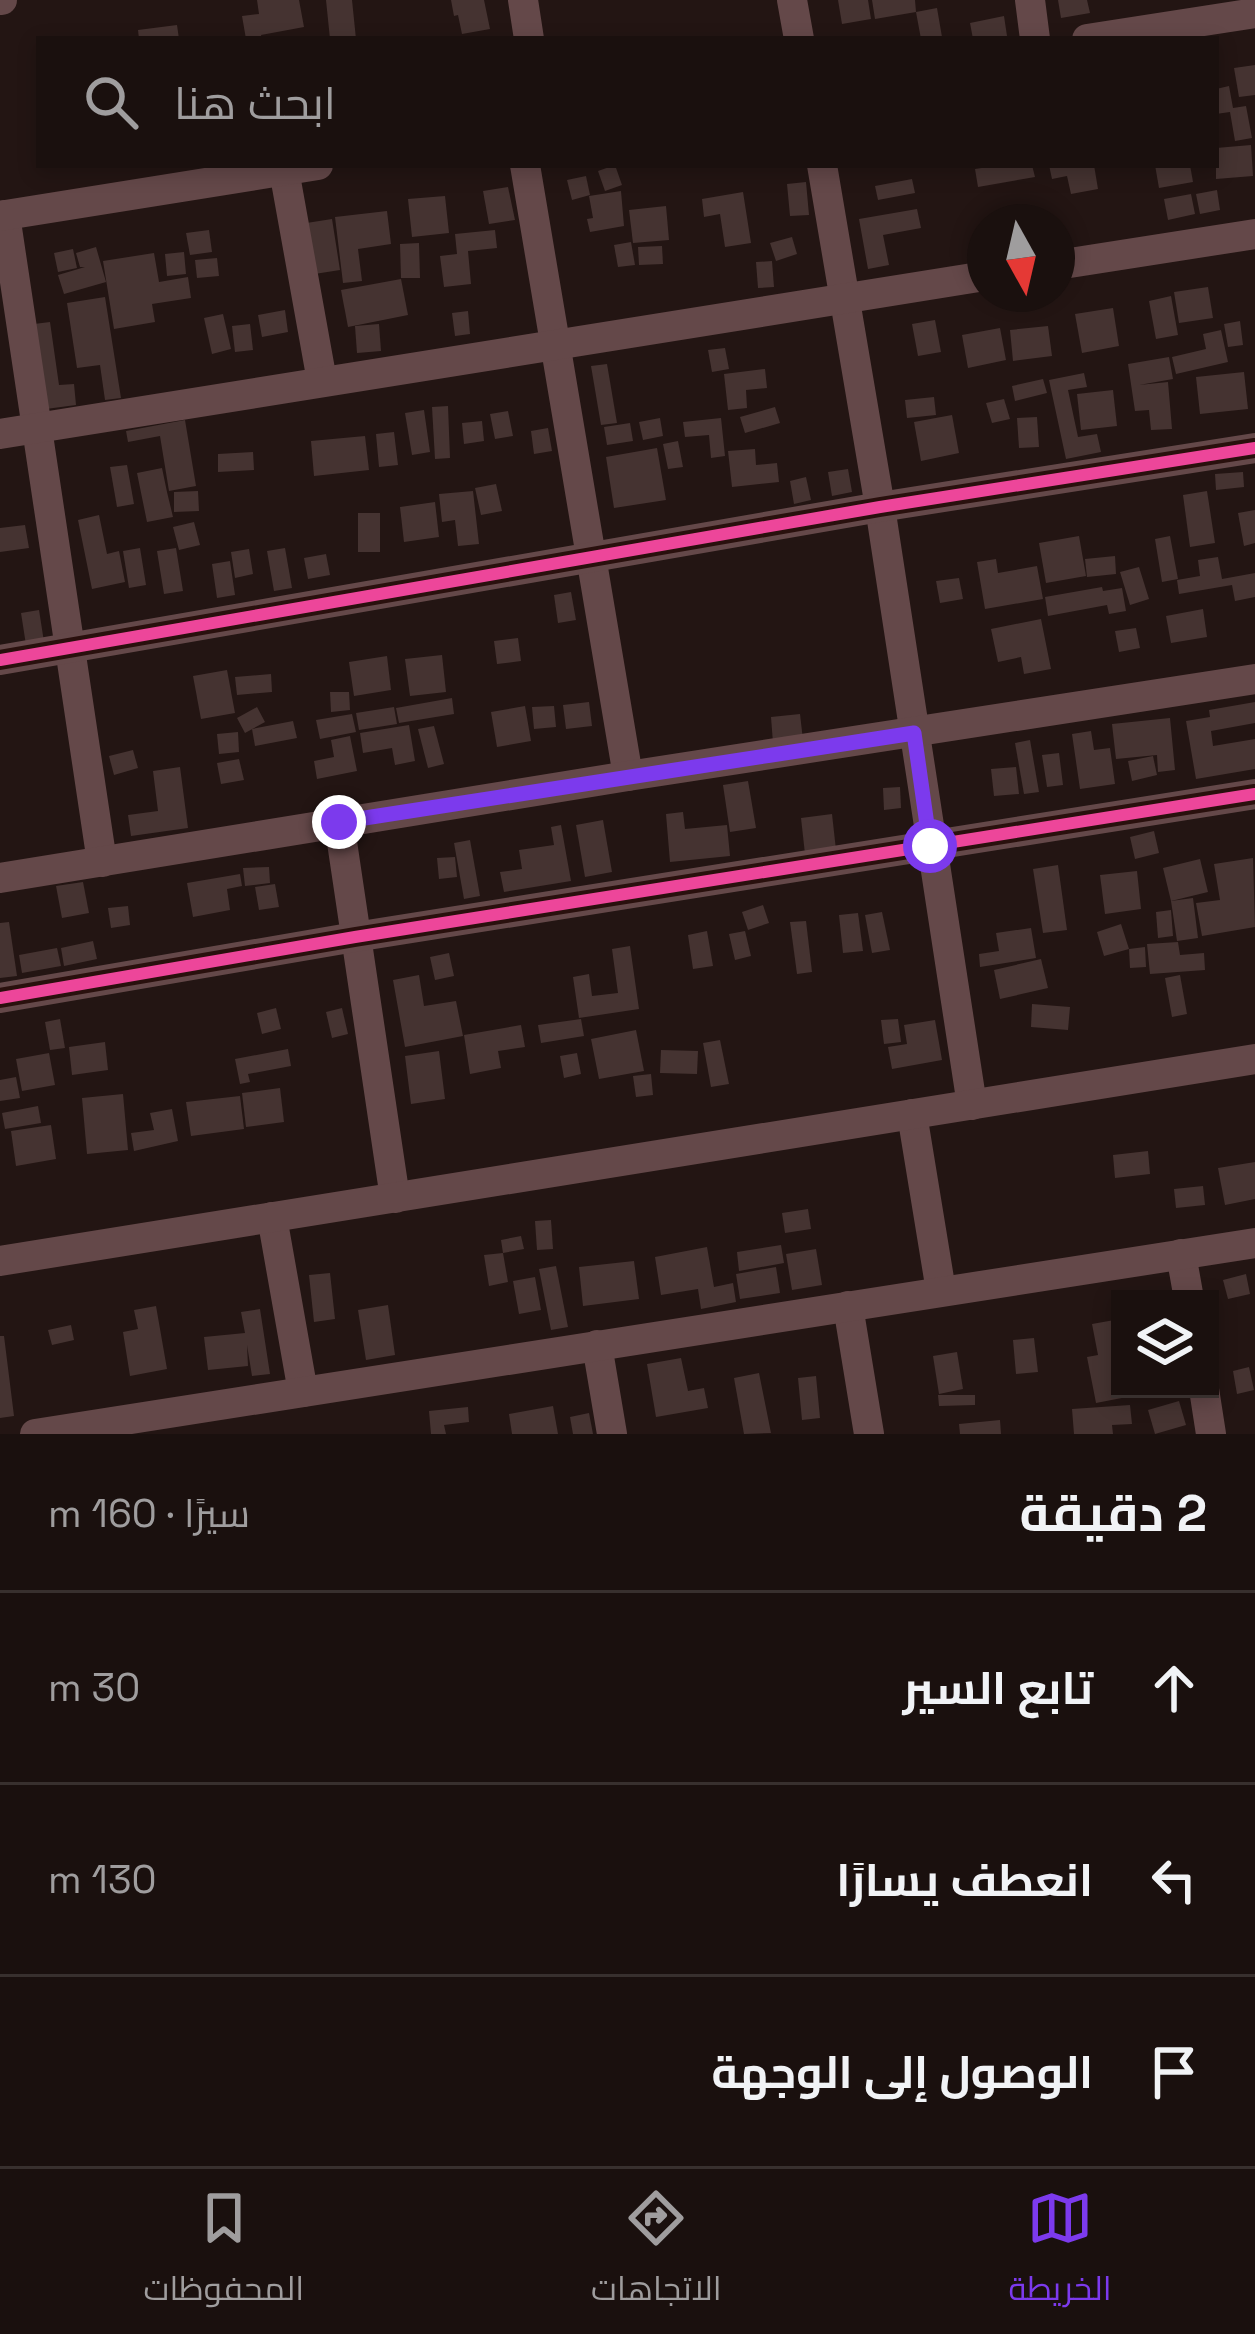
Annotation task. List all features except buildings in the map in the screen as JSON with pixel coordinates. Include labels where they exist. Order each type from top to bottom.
[{"type":"street","points":[[523,0],[529,36]]},
{"type":"street","points":[[792,0],[798,36]]},
{"type":"street","points":[[1030,0],[1035,36]]},
{"type":"street","points":[[1106,36],[1255,13]]},
{"type":"street","points":[[102,862],[3,216],[298,168]]},
{"type":"street","points":[[526,168],[628,776]]},
{"type":"street","points":[[823,168],[972,1105]]},
{"type":"street","points":[[284,170],[322,381]]},
{"type":"street","points":[[1075,262],[1255,234]]},
{"type":"street","points":[[0,434],[967,279]]},
{"type":"street","points":[[0,660],[880,507],[1255,448]]},
{"type":"street","points":[[0,878],[1255,680]]},
{"type":"street","points":[[0,998],[1255,794]]},
{"type":"street","points":[[339,822],[395,1198]]},
{"type":"street","points":[[0,1262],[1255,1059]]},
{"type":"street","points":[[912,1114],[940,1291]]},
{"type":"street","points":[[272,1217],[303,1391]]},
{"type":"street","points":[[35,1434],[1255,1243]]},
{"type":"street","points":[[1181,1254],[1187,1290]]},
{"type":"street","points":[[848,1306],[869,1434]]},
{"type":"street","points":[[597,1345],[612,1434]]},
{"type":"street","points":[[1205,1398],[1211,1434]]},
{"type":"cycle path","points":[[0,660],[880,507],[1255,448]]},
{"type":"cycle path","points":[[0,998],[1255,794]]},
{"type":"route","points":[[339,822],[914,733],[930,846]]}]
